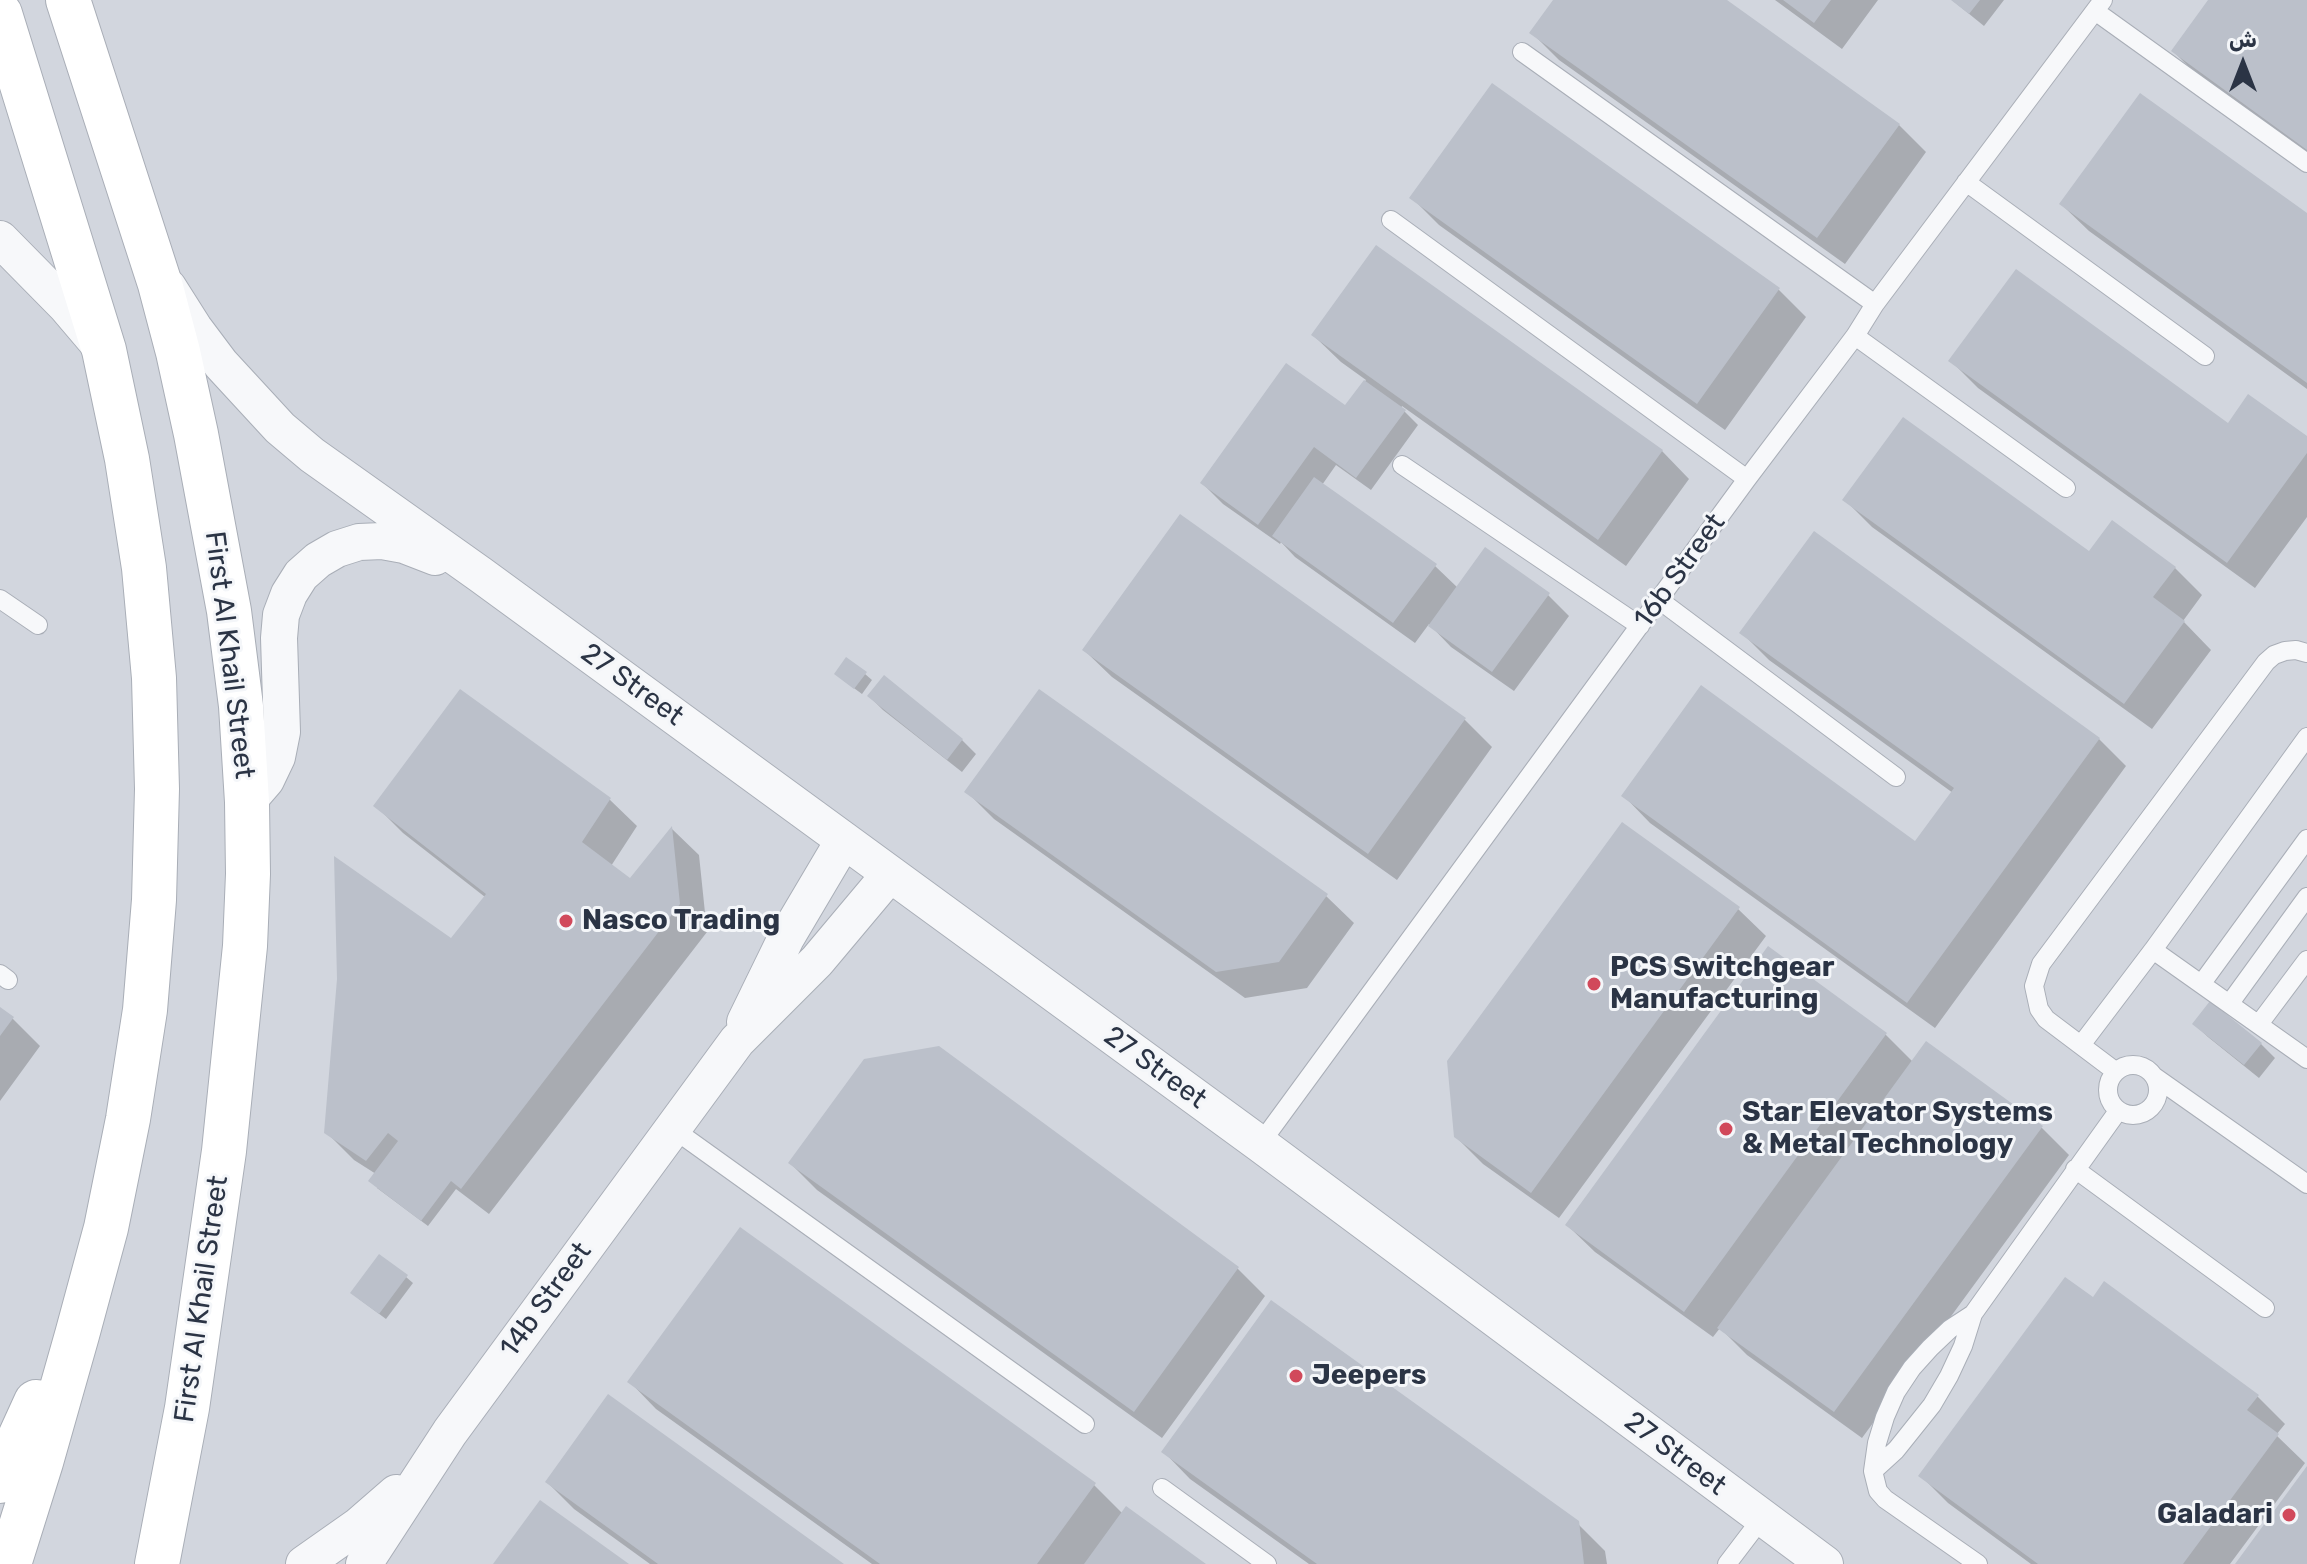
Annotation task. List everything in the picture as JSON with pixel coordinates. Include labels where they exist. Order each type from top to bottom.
[{"type":"main road","name":"First Al Khail Street","points":[[68,0],[149,250],[178,352],[229,611],[241,706],[247,802],[245,946],[224,1151],[187,1408],[157,1564]]},
{"type":"main road","points":[[0,14],[104,350],[127,459],[144,568],[154,678],[157,789],[145,1010],[128,1119],[106,1228],[41,1462],[9,1564]]},
{"type":"main road","points":[[0,1481],[26,1420],[77,1335]]},
{"type":"street","points":[[0,239],[104,350]]},
{"type":"street","name":"27 Street","points":[[149,250],[170,290],[203,340],[250,399],[312,455],[1260,1144],[1825,1564]]},
{"type":"street","name":"27 Street","points":[[247,802],[266,780],[277,757],[282,732],[281,615],[301,575],[337,549],[359,542],[382,541],[404,545],[481,575]]},
{"type":"street","name":"14b Street","points":[[737,1041],[786,938],[844,840]]},
{"type":"street","name":"14b Street","points":[[364,1564],[450,1432],[737,1041],[817,961],[890,874]]},
{"type":"street","points":[[304,1564],[391,1498],[450,1432]]},
{"type":"lane","points":[[2099,6],[2307,163]]},
{"type":"lane","name":"16b Street","points":[[1260,1144],[1658,599],[1855,336],[1875,304],[2099,6]]},
{"type":"lane","points":[[1522,52],[1875,304]]},
{"type":"lane","points":[[1966,182],[2205,356]]},
{"type":"lane","points":[[1391,220],[1747,479]]},
{"type":"lane","points":[[1855,336],[2066,488]]},
{"type":"lane","points":[[1402,465],[1640,626]]},
{"type":"lane","points":[[0,599],[38,625]]},
{"type":"lane","points":[[1658,599],[1896,777]]},
{"type":"lane","points":[[2115,1071],[2046,1019],[2039,1009],[2034,986],[2041,964],[2266,662],[2285,651],[2307,653]]},
{"type":"lane","points":[[2081,1045],[2307,737]]},
{"type":"lane","points":[[2202,983],[2307,839]]},
{"type":"lane","points":[[2230,1003],[2307,897]]},
{"type":"lane","points":[[2153,950],[2307,1059]]},
{"type":"lane","points":[[2259,1024],[2307,960]]},
{"type":"lane","points":[[2155,1077],[2159,1088],[2157,1099],[2150,1109],[2129,1115],[2118,1111],[2110,1103],[2107,1091],[2115,1071],[2137,1064],[2307,1184]]},
{"type":"lane","points":[[1873,1471],[1896,1450],[1932,1405],[1963,1346],[1973,1314],[2118,1111]]},
{"type":"lane","points":[[672,1128],[1085,1424]]},
{"type":"lane","points":[[2075,1169],[2265,1308]]},
{"type":"lane","points":[[1973,1314],[1950,1329],[1930,1348],[1896,1392],[1877,1443],[1873,1471],[1878,1491],[1885,1499],[1978,1564]]},
{"type":"lane","points":[[1162,1488],[1267,1564]]},
{"type":"lane","points":[[1727,1564],[1762,1518]]},
{"type":"shaded area","points":[[0,0],[2307,0],[2307,1564],[0,1564]]},
{"type":"building","points":[[1553,0],[1727,0],[1900,124],[1817,238],[1529,33]]},
{"type":"building","points":[[1783,0],[1831,0],[1814,23]]},
{"type":"building","points":[[1951,0],[1980,0],[1969,14]]},
{"type":"building","points":[[2208,0],[2307,0],[2307,150],[2171,51]]},
{"type":"building","points":[[1492,83],[1780,288],[1697,404],[1409,198]]},
{"type":"building","points":[[2140,93],[2307,213],[2307,383],[2059,204]]},
{"type":"building","points":[[1376,245],[1663,450],[1598,540],[1311,335]]},
{"type":"building","points":[[2016,269],[2228,423],[2248,394],[2307,436],[2307,453],[2227,563],[1948,361]]},
{"type":"building","points":[[1286,363],[1345,405],[1364,380],[1406,410],[1356,478],[1314,447],[1258,525],[1200,483]]},
{"type":"building","points":[[1903,417],[2089,551],[2112,520],[2176,567],[2153,597],[2185,621],[2124,704],[1842,500]]},
{"type":"building","points":[[1314,477],[1437,564],[1393,623],[1272,536]]},
{"type":"building","points":[[1180,514],[1466,718],[1368,854],[1082,650]]},
{"type":"building","points":[[1814,531],[2100,738],[1907,1003],[1621,796],[1701,685],[1915,841],[1954,788],[1739,633]]},
{"type":"building","points":[[1485,547],[1550,593],[1492,672],[1428,626]]},
{"type":"building","points":[[846,657],[867,672],[854,689],[834,674]]},
{"type":"building","points":[[884,675],[963,739],[947,760],[867,696]]},
{"type":"building","name":"Nasco Trading","points":[[460,689],[611,798],[582,842],[630,878],[672,826],[680,904],[461,1189],[451,1181],[421,1221],[368,1181],[398,1141],[388,1133],[366,1161],[324,1133],[337,979],[334,856],[451,938],[486,894],[373,806]]},
{"type":"building","points":[[1039,689],[1328,894],[1279,962],[1216,972],[964,792]]},
{"type":"building","name":"PCS Switchgear Manufacturing","points":[[1622,822],[1740,907],[1531,1193],[1454,1137],[1447,1061]]},
{"type":"building","name":"Star Elevator Systems & Metal Technology","points":[[1768,946],[1887,1033],[1684,1312],[1565,1225]]},
{"type":"building","points":[[2210,1001],[2262,1043],[2244,1065],[2192,1024]]},
{"type":"building","points":[[0,1007],[14,1017],[0,1036]]},
{"type":"building","points":[[1926,1041],[2043,1126],[1834,1412],[1717,1328]]},
{"type":"building","points":[[939,1046],[1239,1267],[1134,1412],[788,1163],[864,1059]]},
{"type":"building","points":[[740,1227],[1096,1483],[1037,1564],[880,1564],[627,1382]]},
{"type":"building","points":[[379,1254],[408,1275],[379,1314],[350,1293]]},
{"type":"building","points":[[2065,1277],[2093,1297],[2104,1281],[2259,1395],[2247,1410],[2279,1434],[2183,1564],[2038,1564],[1918,1476]]},
{"type":"building","name":"Jeepers","points":[[1271,1300],[1579,1521],[1584,1564],[1317,1564],[1161,1452]]},
{"type":"building","points":[[608,1394],[844,1564],[658,1564],[545,1482]]},
{"type":"building","name":"Galadari","points":[[2307,1466],[2307,1564],[2235,1564]]},
{"type":"building","points":[[540,1500],[629,1564],[493,1564]]},
{"type":"building","points":[[1126,1506],[1206,1564],[1084,1564]]},
{"type":"place","name":"Nasco Trading","points":[[566,921]]},
{"type":"place","name":"PCS Switchgear Manufacturing","points":[[1594,984]]},
{"type":"place","name":"Star Elevator Systems & Metal Technology","points":[[1726,1129]]},
{"type":"place","name":"Jeepers","points":[[1296,1376]]},
{"type":"place","name":"Galadari","points":[[2289,1515]]}]
